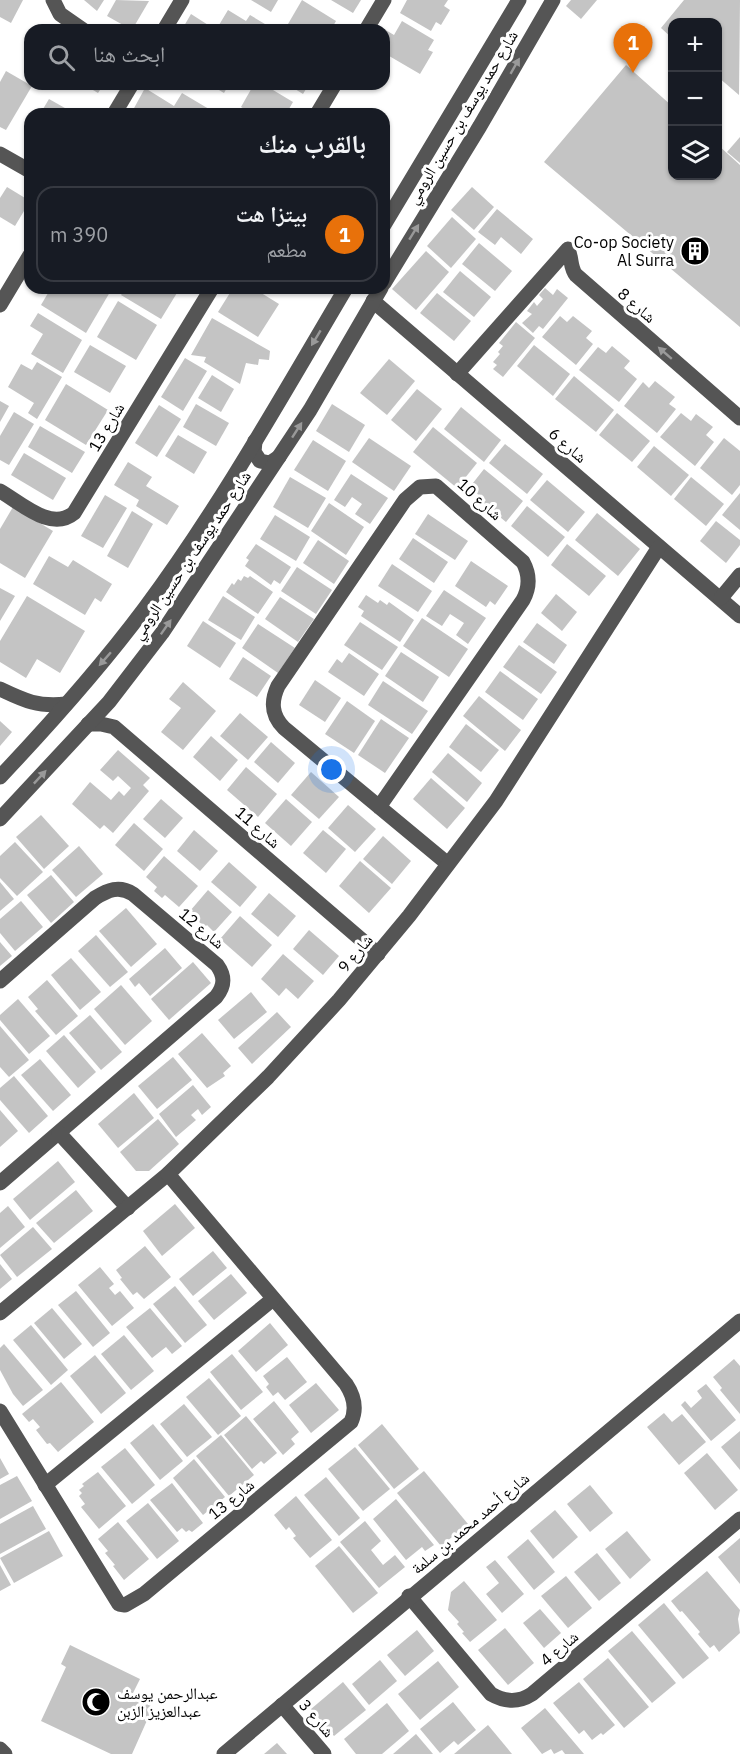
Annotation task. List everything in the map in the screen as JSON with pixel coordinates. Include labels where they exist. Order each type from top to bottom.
[{"type":"street","points":[[53,0],[60,14],[74,24]]},
{"type":"street","points":[[168,24],[182,0]]},
{"type":"street","points":[[370,24],[384,0]]},
{"type":"street","name":"شارع حمد يوسف بن حسين الرومي","points":[[390,215],[519,0]]},
{"type":"street","name":"شارع حمد يوسف بن حسين الرومي","points":[[390,273],[480,126],[553,0]]},
{"type":"street","points":[[118,108],[128,90]]},
{"type":"street","points":[[320,108],[331,90]]},
{"type":"street","points":[[0,154],[24,168]]},
{"type":"street","name":"شارع 8","points":[[458,374],[568,249],[571,267],[576,276],[740,418]]},
{"type":"street","points":[[0,306],[24,265]]},
{"type":"street","name":"شارع 13","points":[[0,491],[52,520],[66,519],[75,513],[208,294]]},
{"type":"street","name":"شارع حمد يوسف بن حسين الرومي","points":[[0,777],[66,704],[146,607],[255,441],[342,294]]},
{"type":"street","name":"شارع حمد يوسف بن حسين الرومي","points":[[0,819],[109,702],[162,633],[310,410],[377,295]]},
{"type":"street","name":"شارع 6","points":[[377,295],[458,374],[740,615]]},
{"type":"street","points":[[255,441],[254,452],[260,461],[270,463],[279,457]]},
{"type":"street","points":[[234,474],[242,473],[252,479],[256,486],[255,494]]},
{"type":"street","name":"شارع 10","points":[[380,807],[523,600],[528,586],[528,575],[523,562],[441,489],[431,485],[420,487],[405,500],[278,686],[273,698],[275,715],[280,725],[448,864]]},
{"type":"street","name":"شارع 9","points":[[0,1313],[168,1174],[284,1061],[339,1000],[448,864],[518,769],[659,547]]},
{"type":"street","points":[[720,598],[740,575]]},
{"type":"street","points":[[0,689],[29,703],[66,704]]},
{"type":"street","points":[[88,724],[114,727],[109,702]]},
{"type":"street","points":[[29,703],[35,719],[37,736]]},
{"type":"street","name":"شارع 11","points":[[114,727],[378,954]]},
{"type":"street","name":"شارع 12","points":[[0,981],[95,898],[110,890],[120,888],[133,894],[217,965],[221,970],[223,982],[216,997],[0,1183]]},
{"type":"street","points":[[59,1133],[128,1208]]},
{"type":"street","name":"شارع 13","points":[[0,1411],[119,1604],[129,1604],[153,1586],[351,1422],[355,1406],[350,1390],[168,1174]]},
{"type":"street","points":[[45,1485],[273,1299]]},
{"type":"street","name":"شارع أحمد محمد بن سلمة","points":[[224,1754],[740,1321]]},
{"type":"street","name":"شارع 4","points":[[410,1596],[491,1694],[506,1701],[517,1700],[532,1694],[740,1519]]},
{"type":"street","name":"شارع 3","points":[[282,1705],[324,1754]]},
{"type":"street","points":[[0,1749],[5,1754]]},
{"type":"building","points":[[0,0],[23,0],[11,23],[0,17]]},
{"type":"building","points":[[84,0],[104,0],[97,11]]},
{"type":"building","points":[[116,0],[149,1],[136,24],[121,24],[107,16]]},
{"type":"building","points":[[251,0],[278,0],[271,12]]},
{"type":"building","points":[[302,0],[336,21],[334,24],[288,24]]},
{"type":"building","points":[[331,0],[361,0],[353,13]]},
{"type":"building","points":[[407,0],[448,0],[444,6],[450,10],[441,25],[436,22],[431,31],[400,13]]},
{"type":"building","points":[[571,0],[597,0],[581,19],[566,6]]},
{"type":"building","points":[[684,0],[740,0],[739,95],[722,80],[722,18],[669,18]]},
{"type":"building","points":[[228,10],[246,21],[250,15],[265,24],[220,24]]},
{"type":"building","points":[[191,14],[207,24],[185,24]]},
{"type":"building","points":[[668,19],[668,34],[661,28]]},
{"type":"building","points":[[402,21],[434,40],[428,50],[433,52],[420,74],[390,56],[390,33],[394,35]]},
{"type":"building","name":"Co-op Society Al Surra","points":[[626,65],[668,102],[668,180],[722,180],[722,149],[740,165],[740,327],[544,162]]},
{"type":"building","points":[[6,71],[24,81],[24,90],[30,90],[6,130],[0,127],[0,82]]},
{"type":"building","points":[[144,90],[148,90],[174,106],[182,93],[207,108],[134,108]]},
{"type":"building","points":[[251,90],[273,90],[293,102],[290,108],[241,107]]},
{"type":"building","points":[[49,99],[65,108],[44,108]]},
{"type":"building","points":[[740,137],[740,163],[727,152]]},
{"type":"building","points":[[7,187],[24,197],[24,211],[15,226],[0,217],[0,198]]},
{"type":"building","points":[[472,187],[494,207],[474,230],[451,210]]},
{"type":"building","points":[[497,209],[533,239],[521,254],[501,237],[495,245],[478,232]]},
{"type":"building","points":[[452,217],[476,239],[451,268],[427,246]]},
{"type":"building","points":[[479,243],[512,271],[495,291],[462,264]]},
{"type":"building","points":[[426,251],[449,272],[416,310],[392,289]]},
{"type":"building","points":[[460,271],[491,297],[474,317],[443,292]]},
{"type":"building","points":[[545,288],[553,295],[557,289],[568,298],[543,329],[539,326],[533,333],[522,323],[532,314],[527,311],[534,302],[537,306],[543,299],[539,295]]},
{"type":"building","points":[[437,293],[471,321],[454,341],[420,313]]},
{"type":"building","points":[[47,294],[109,294],[86,333],[41,305]]},
{"type":"building","points":[[122,294],[176,294],[161,319]]},
{"type":"building","points":[[229,294],[263,294],[279,304],[258,337],[218,312]]},
{"type":"building","points":[[118,301],[157,325],[136,360],[97,337]]},
{"type":"building","points":[[38,313],[82,340],[63,373],[31,354],[43,334],[30,326]]},
{"type":"building","points":[[560,316],[567,322],[573,316],[592,331],[586,338],[593,344],[576,365],[542,337]]},
{"type":"building","points":[[212,318],[270,351],[269,360],[259,359],[258,365],[246,363],[240,384],[204,362],[206,357],[191,355]]},
{"type":"building","points":[[516,322],[535,338],[503,377],[493,369],[497,365],[493,362],[503,346],[499,343]]},
{"type":"building","points":[[90,345],[126,366],[110,393],[74,372]]},
{"type":"building","points":[[534,345],[570,374],[553,396],[517,366]]},
{"type":"building","points":[[612,346],[630,361],[624,368],[637,379],[619,402],[579,370],[598,347],[606,353]]},
{"type":"building","points":[[185,358],[207,371],[183,411],[161,397]]},
{"type":"building","points":[[389,359],[415,381],[387,415],[360,393]]},
{"type":"building","points":[[37,362],[62,377],[37,419],[28,413],[34,403],[8,387],[21,364],[32,370]]},
{"type":"building","points":[[212,375],[234,389],[221,412],[198,398]]},
{"type":"building","points":[[574,376],[614,410],[596,432],[555,399]]},
{"type":"building","points":[[655,381],[675,397],[669,404],[676,409],[657,433],[624,406],[643,382],[649,388]]},
{"type":"building","points":[[66,384],[108,410],[86,445],[45,420]]},
{"type":"building","points":[[417,389],[442,409],[416,441],[391,420]]},
{"type":"building","points":[[0,401],[9,406],[0,422]]},
{"type":"building","points":[[196,404],[229,423],[216,446],[183,427]]},
{"type":"building","points":[[332,404],[365,425],[349,452],[316,431]]},
{"type":"building","points":[[159,405],[181,419],[157,457],[135,443]]},
{"type":"building","points":[[461,407],[501,440],[484,462],[444,429]]},
{"type":"building","points":[[14,412],[34,424],[9,465],[0,460],[0,436]]},
{"type":"building","points":[[617,413],[650,441],[632,462],[599,435]]},
{"type":"building","points":[[681,413],[691,421],[696,414],[713,427],[706,435],[714,442],[695,466],[660,437]]},
{"type":"building","points":[[40,426],[85,452],[72,473],[28,447]]},
{"type":"building","points":[[433,427],[477,463],[457,488],[413,452]]},
{"type":"building","points":[[178,435],[207,452],[194,474],[165,456]]},
{"type":"building","points":[[369,438],[411,466],[394,491],[352,462]]},
{"type":"building","points":[[724,438],[740,451],[740,485],[732,495],[700,468]]},
{"type":"building","points":[[313,440],[346,461],[328,491],[294,470]]},
{"type":"building","points":[[505,444],[543,474],[527,494],[489,463]]},
{"type":"building","points":[[654,446],[689,475],[671,496],[637,467]]},
{"type":"building","points":[[24,453],[66,478],[53,500],[11,475]]},
{"type":"building","points":[[128,462],[152,477],[146,486],[179,506],[167,525],[136,506],[139,500],[114,485]]},
{"type":"building","points":[[484,469],[523,501],[506,522],[483,503],[486,500],[469,488]]},
{"type":"building","points":[[351,474],[388,498],[370,524],[355,514],[362,504],[352,497],[345,507],[334,500]]},
{"type":"building","points":[[290,477],[326,498],[308,528],[273,507]]},
{"type":"building","points":[[691,477],[724,504],[706,526],[674,499]]},
{"type":"building","points":[[547,480],[585,512],[568,532],[530,500]]},
{"type":"building","points":[[740,493],[740,530],[722,515]]},
{"type":"building","points":[[105,495],[127,508],[103,548],[81,536]]},
{"type":"building","points":[[329,503],[364,527],[346,555],[311,531]]},
{"type":"building","points":[[527,506],[565,537],[548,557],[511,526]]},
{"type":"building","points":[[13,507],[53,531],[25,578],[0,563],[0,529]]},
{"type":"building","points":[[132,511],[153,524],[128,568],[107,556]]},
{"type":"building","points":[[597,513],[640,549],[618,576],[575,540]]},
{"type":"building","points":[[428,514],[468,541],[455,560],[415,534]]},
{"type":"building","points":[[275,515],[310,537],[296,561],[260,539]]},
{"type":"building","points":[[716,521],[740,540],[740,545],[726,563],[700,541]]},
{"type":"building","points":[[413,538],[448,562],[434,583],[399,559]]},
{"type":"building","points":[[318,540],[349,561],[334,584],[303,563]]},
{"type":"building","points":[[256,544],[291,567],[280,584],[274,580],[271,585],[245,566],[249,560],[246,558]]},
{"type":"building","points":[[567,544],[606,576],[589,596],[551,565]]},
{"type":"building","points":[[49,556],[68,567],[73,560],[112,584],[101,602],[95,598],[85,615],[33,584]]},
{"type":"building","points":[[471,561],[508,586],[495,605],[490,601],[486,607],[455,586]]},
{"type":"building","points":[[392,564],[432,591],[418,612],[378,586]]},
{"type":"building","points":[[297,567],[332,590],[316,614],[281,591]]},
{"type":"building","points":[[244,576],[248,578],[250,576],[273,592],[258,614],[226,592],[232,583],[234,585],[238,579],[241,581]]},
{"type":"building","points":[[0,588],[15,596],[0,621]]},
{"type":"building","points":[[444,590],[486,618],[468,644],[456,635],[464,623],[450,614],[442,626],[426,616]]},
{"type":"building","points":[[556,594],[577,612],[562,631],[541,613]]},
{"type":"building","points":[[366,595],[378,603],[380,600],[387,605],[389,602],[414,620],[400,642],[361,616],[364,611],[358,607]]},
{"type":"building","points":[[27,596],[85,631],[60,673],[37,659],[26,678],[0,662],[0,641]]},
{"type":"building","points":[[223,596],[255,617],[241,640],[208,620]]},
{"type":"building","points":[[280,597],[314,619],[298,642],[265,619]]},
{"type":"building","points":[[422,618],[468,649],[449,677],[403,646]]},
{"type":"building","points":[[203,621],[236,643],[220,668],[187,646]]},
{"type":"building","points":[[360,622],[398,647],[382,670],[344,645]]},
{"type":"building","points":[[537,623],[567,645],[554,664],[523,642]]},
{"type":"building","points":[[258,624],[295,648],[278,673],[242,648]]},
{"type":"building","points":[[519,645],[557,672],[541,694],[503,667]]},
{"type":"building","points":[[401,652],[439,677],[423,702],[385,676]]},
{"type":"building","points":[[349,653],[379,674],[364,696],[328,672],[337,659],[342,663]]},
{"type":"building","points":[[243,657],[271,676],[257,697],[229,679]]},
{"type":"building","points":[[500,671],[538,699],[523,720],[485,692]]},
{"type":"building","points":[[315,680],[341,698],[325,722],[299,705]]},
{"type":"building","points":[[383,681],[428,711],[412,734],[368,705]]},
{"type":"building","points":[[183,682],[216,711],[183,750],[161,732],[181,708],[169,699]]},
{"type":"building","points":[[479,696],[521,730],[505,751],[463,716]]},
{"type":"building","points":[[347,701],[375,721],[354,753],[325,734]]},
{"type":"building","points":[[240,713],[268,737],[248,760],[220,736]]},
{"type":"building","points":[[381,719],[409,738],[385,773],[358,755]]},
{"type":"building","points":[[0,721],[12,732],[0,746]]},
{"type":"building","points":[[466,724],[499,750],[481,772],[449,747]]},
{"type":"building","points":[[211,736],[238,760],[220,781],[193,757]]},
{"type":"building","points":[[271,742],[295,763],[278,783],[254,762]]},
{"type":"building","points":[[118,750],[150,778],[143,785],[149,791],[113,833],[104,825],[100,829],[72,804],[90,782],[111,800],[119,791],[124,796],[131,788],[118,776],[113,781],[100,770]]},
{"type":"building","points":[[448,753],[482,783],[467,802],[432,772]]},
{"type":"building","points":[[246,767],[277,794],[258,817],[227,790]]},
{"type":"building","points":[[311,772],[339,797],[319,819],[291,795]]},
{"type":"building","points":[[431,778],[465,808],[447,829],[413,799]]},
{"type":"building","points":[[161,799],[183,818],[165,838],[143,819]]},
{"type":"building","points":[[286,799],[312,822],[291,846],[265,823]]},
{"type":"building","points":[[348,805],[376,829],[355,852],[328,828]]},
{"type":"building","points":[[41,815],[69,846],[44,869],[16,837]]},
{"type":"building","points":[[134,823],[163,849],[144,871],[115,845]]},
{"type":"building","points":[[194,830],[218,851],[200,871],[177,851]]},
{"type":"building","points":[[323,830],[346,849],[326,873],[303,853]]},
{"type":"building","points":[[383,836],[411,861],[392,884],[363,859]]},
{"type":"building","points":[[15,842],[43,872],[17,896],[0,878],[0,856]]},
{"type":"building","points":[[79,846],[103,874],[76,897],[52,870]]},
{"type":"building","points":[[164,856],[198,886],[179,907],[165,895],[162,898],[154,891],[157,887],[146,877]]},
{"type":"building","points":[[360,861],[391,888],[369,913],[339,886]]},
{"type":"building","points":[[229,862],[257,887],[240,907],[211,882]]},
{"type":"building","points":[[51,875],[74,902],[51,923],[27,895]]},
{"type":"building","points":[[0,882],[14,899],[0,911]]},
{"type":"building","points":[[208,890],[232,912],[214,932],[207,925],[205,927],[198,921],[200,919],[190,911]]},
{"type":"building","points":[[269,893],[296,916],[278,937],[251,914]]},
{"type":"building","points":[[21,901],[43,927],[15,951],[0,933],[0,919]]},
{"type":"building","points":[[126,908],[157,944],[131,967],[99,931]]},
{"type":"building","points":[[240,916],[272,945],[252,967],[220,939]]},
{"type":"building","points":[[309,930],[339,956],[323,975],[293,949]]},
{"type":"building","points":[[96,935],[128,972],[110,987],[78,951]]},
{"type":"building","points":[[0,942],[12,956],[0,966]]},
{"type":"building","points":[[165,948],[182,968],[150,996],[139,983],[135,987],[129,979]]},
{"type":"building","points":[[283,954],[314,981],[298,999],[286,988],[279,996],[261,979]]},
{"type":"building","points":[[71,958],[101,992],[80,1010],[51,975]]},
{"type":"building","points":[[193,962],[211,983],[169,1020],[151,999]]},
{"type":"building","points":[[47,980],[78,1016],[56,1035],[35,1011],[38,1009],[28,997]]},
{"type":"building","points":[[121,985],[152,1021],[125,1045],[94,1009]]},
{"type":"building","points":[[251,992],[267,1012],[234,1039],[218,1020]]},
{"type":"building","points":[[18,999],[50,1036],[29,1054],[0,1020],[0,1015]]},
{"type":"building","points":[[277,1012],[291,1027],[252,1064],[238,1048]]},
{"type":"building","points":[[90,1015],[122,1052],[101,1070],[69,1033]]},
{"type":"building","points":[[0,1026],[29,1060],[9,1077],[0,1067]]},
{"type":"building","points":[[202,1033],[231,1066],[223,1073],[225,1076],[207,1088],[178,1054]]},
{"type":"building","points":[[64,1035],[96,1072],[78,1088],[46,1051]]},
{"type":"building","points":[[173,1057],[192,1080],[157,1109],[138,1086]]},
{"type":"building","points":[[40,1059],[71,1095],[53,1111],[21,1075]]},
{"type":"building","points":[[14,1076],[48,1116],[29,1133],[0,1100],[0,1088]]},
{"type":"building","points":[[193,1085],[211,1107],[202,1115],[198,1109],[191,1115],[196,1120],[176,1137],[159,1114]]},
{"type":"building","points":[[134,1093],[154,1118],[118,1148],[98,1124]]},
{"type":"building","points":[[0,1110],[18,1131],[0,1147]]},
{"type":"building","points":[[158,1119],[179,1144],[149,1171],[136,1171],[120,1152]]},
{"type":"building","points":[[58,1161],[75,1182],[30,1220],[13,1199]]},
{"type":"building","points":[[76,1190],[93,1211],[54,1243],[36,1223]]},
{"type":"building","points":[[175,1204],[195,1228],[162,1256],[143,1231]]},
{"type":"building","points":[[8,1206],[25,1227],[0,1248],[0,1213]]},
{"type":"building","points":[[33,1227],[52,1249],[17,1277],[0,1255]]},
{"type":"building","points":[[145,1246],[171,1277],[144,1299],[137,1292],[133,1295],[116,1270]]},
{"type":"building","points":[[213,1251],[227,1268],[193,1296],[179,1279]]},
{"type":"building","points":[[0,1264],[12,1279],[0,1289]]},
{"type":"building","points":[[100,1267],[114,1284],[109,1288],[115,1295],[120,1291],[134,1308],[112,1326],[78,1285]]},
{"type":"building","points":[[231,1274],[247,1293],[214,1320],[198,1301]]},
{"type":"building","points":[[175,1286],[207,1325],[185,1343],[153,1304]]},
{"type":"building","points":[[76,1291],[110,1333],[93,1347],[58,1305]]},
{"type":"building","points":[[52,1308],[82,1344],[64,1359],[34,1323]]},
{"type":"building","points":[[150,1308],[182,1346],[172,1354],[166,1347],[152,1358],[126,1327]]},
{"type":"building","points":[[270,1323],[288,1345],[256,1372],[238,1351]]},
{"type":"building","points":[[31,1325],[68,1370],[51,1385],[13,1340]]},
{"type":"building","points":[[124,1335],[154,1371],[131,1390],[101,1354]]},
{"type":"building","points":[[4,1344],[43,1390],[23,1406],[13,1394],[0,1370],[0,1348]]},
{"type":"building","points":[[232,1354],[263,1392],[241,1410],[210,1372]]},
{"type":"building","points":[[95,1355],[126,1393],[101,1414],[70,1376]]},
{"type":"building","points":[[287,1357],[307,1382],[285,1400],[278,1392],[273,1396],[266,1387],[269,1384],[263,1376]]},
{"type":"building","points":[[734,1359],[740,1366],[740,1414],[720,1390],[722,1388],[713,1377]]},
{"type":"building","points":[[209,1378],[241,1416],[218,1435],[186,1397]]},
{"type":"building","points":[[61,1382],[94,1422],[58,1452],[50,1443],[47,1444],[36,1430],[40,1427],[33,1419],[29,1422],[22,1414]]},
{"type":"building","points":[[316,1383],[339,1410],[311,1433],[289,1405]]},
{"type":"building","points":[[706,1384],[736,1420],[711,1441],[681,1405],[685,1401],[691,1408],[702,1398],[697,1391]]},
{"type":"building","points":[[274,1401],[299,1432],[291,1439],[295,1444],[283,1455],[253,1419]]},
{"type":"building","points":[[184,1404],[212,1437],[187,1457],[160,1424]]},
{"type":"building","points":[[664,1413],[672,1422],[682,1414],[706,1442],[679,1465],[647,1427]]},
{"type":"building","points":[[246,1416],[277,1453],[264,1464],[261,1461],[252,1469],[224,1435]]},
{"type":"building","points":[[153,1424],[183,1461],[160,1480],[130,1443]]},
{"type":"building","points":[[382,1424],[419,1469],[394,1489],[358,1445]]},
{"type":"building","points":[[740,1431],[740,1470],[721,1447]]},
{"type":"building","points":[[221,1435],[254,1475],[229,1496],[196,1456]]},
{"type":"building","points":[[355,1447],[390,1489],[363,1511],[328,1469]]},
{"type":"building","points":[[125,1448],[155,1485],[132,1504],[101,1467]]},
{"type":"building","points":[[707,1453],[738,1490],[715,1510],[684,1473]]},
{"type":"building","points":[[0,1458],[9,1474],[0,1479]]},
{"type":"building","points":[[194,1459],[225,1497],[203,1515],[173,1478]]},
{"type":"building","points":[[424,1471],[468,1524],[441,1546],[397,1493]]},
{"type":"building","points":[[98,1472],[126,1506],[99,1529],[81,1507],[85,1504],[79,1496],[82,1493],[79,1490],[84,1486],[82,1484]]},
{"type":"building","points":[[17,1476],[32,1501],[0,1519],[0,1485]]},
{"type":"building","points":[[326,1477],[360,1518],[339,1536],[304,1495]]},
{"type":"building","points":[[172,1483],[203,1523],[192,1532],[189,1530],[186,1532],[182,1528],[177,1532],[150,1500]]},
{"type":"building","points":[[590,1485],[613,1513],[590,1532],[567,1504]]},
{"type":"building","points":[[296,1496],[332,1540],[310,1558],[293,1538],[296,1536],[289,1527],[286,1530],[274,1515]]},
{"type":"building","points":[[396,1499],[434,1545],[425,1551],[422,1547],[406,1560],[373,1519]]},
{"type":"building","points":[[148,1503],[179,1541],[157,1559],[126,1521]]},
{"type":"building","points":[[33,1506],[46,1529],[0,1554],[0,1524]]},
{"type":"building","points":[[555,1510],[578,1537],[553,1559],[530,1531]]},
{"type":"building","points":[[365,1521],[381,1541],[371,1550],[383,1565],[395,1555],[405,1567],[379,1588],[340,1542]]},
{"type":"building","points":[[118,1522],[149,1559],[124,1580],[105,1553],[108,1551],[98,1539]]},
{"type":"building","points":[[49,1531],[63,1556],[14,1583],[0,1558]]},
{"type":"building","points":[[627,1531],[651,1560],[630,1579],[605,1549]]},
{"type":"building","points":[[740,1538],[740,1584],[718,1557]]},
{"type":"building","points":[[528,1539],[555,1572],[534,1590],[507,1557]]},
{"type":"building","points":[[339,1546],[378,1593],[353,1613],[315,1566]]},
{"type":"building","points":[[597,1553],[621,1583],[599,1601],[574,1572]]},
{"type":"building","points":[[495,1560],[524,1594],[502,1613],[486,1594],[499,1583],[486,1567]]},
{"type":"building","points":[[0,1565],[11,1585],[0,1591]]},
{"type":"building","points":[[707,1571],[740,1610],[738,1619],[740,1633],[719,1652],[714,1645],[710,1648],[698,1634],[700,1632],[671,1601]]},
{"type":"building","points":[[566,1576],[592,1608],[568,1628],[541,1596]]},
{"type":"building","points":[[464,1581],[497,1620],[470,1642],[457,1624],[459,1622],[448,1610],[451,1592]]},
{"type":"building","points":[[664,1603],[709,1658],[683,1679],[638,1625]]},
{"type":"building","points":[[540,1609],[561,1633],[544,1648],[523,1623]]},
{"type":"building","points":[[505,1628],[534,1663],[508,1685],[478,1650]]},
{"type":"building","points":[[417,1630],[434,1651],[405,1676],[387,1655]]},
{"type":"building","points":[[632,1631],[676,1683],[652,1703],[608,1651]]},
{"type":"building","name":"عبدالرحمن يوسف عبدالعزيز الزبن","points":[[70,1645],[140,1679],[131,1697],[153,1707],[132,1754],[111,1754],[41,1721],[66,1667],[61,1664]]},
{"type":"building","points":[[608,1658],[649,1707],[624,1728],[583,1679]]},
{"type":"building","points":[[380,1660],[397,1681],[369,1705],[352,1684]]},
{"type":"building","points":[[438,1661],[459,1687],[420,1720],[398,1694]]},
{"type":"building","points":[[343,1682],[366,1710],[334,1736],[311,1709]]},
{"type":"building","points":[[579,1682],[615,1725],[603,1735],[601,1733],[592,1740],[584,1730],[579,1734],[553,1703]]},
{"type":"building","points":[[453,1702],[476,1730],[458,1745],[454,1741],[440,1753],[420,1729]]},
{"type":"building","points":[[387,1703],[409,1731],[382,1754],[356,1754],[344,1739]]},
{"type":"building","points":[[545,1708],[584,1754],[565,1754],[562,1750],[554,1754],[551,1749],[542,1754],[521,1728]]},
{"type":"building","points":[[488,1725],[512,1754],[454,1754]]},
{"type":"building","points":[[416,1734],[433,1754],[393,1754]]},
{"type":"building","points":[[277,1743],[287,1754],[264,1754]]},
{"type":"place","name":"بيتزا هت","points":[[633,73]]},
{"type":"place","name":"Co-op Society Al Surra","points":[[695,251]]},
{"type":"place","name":"عبدالرحمن يوسف عبدالعزيز الزبن","points":[[96,1702]]}]
